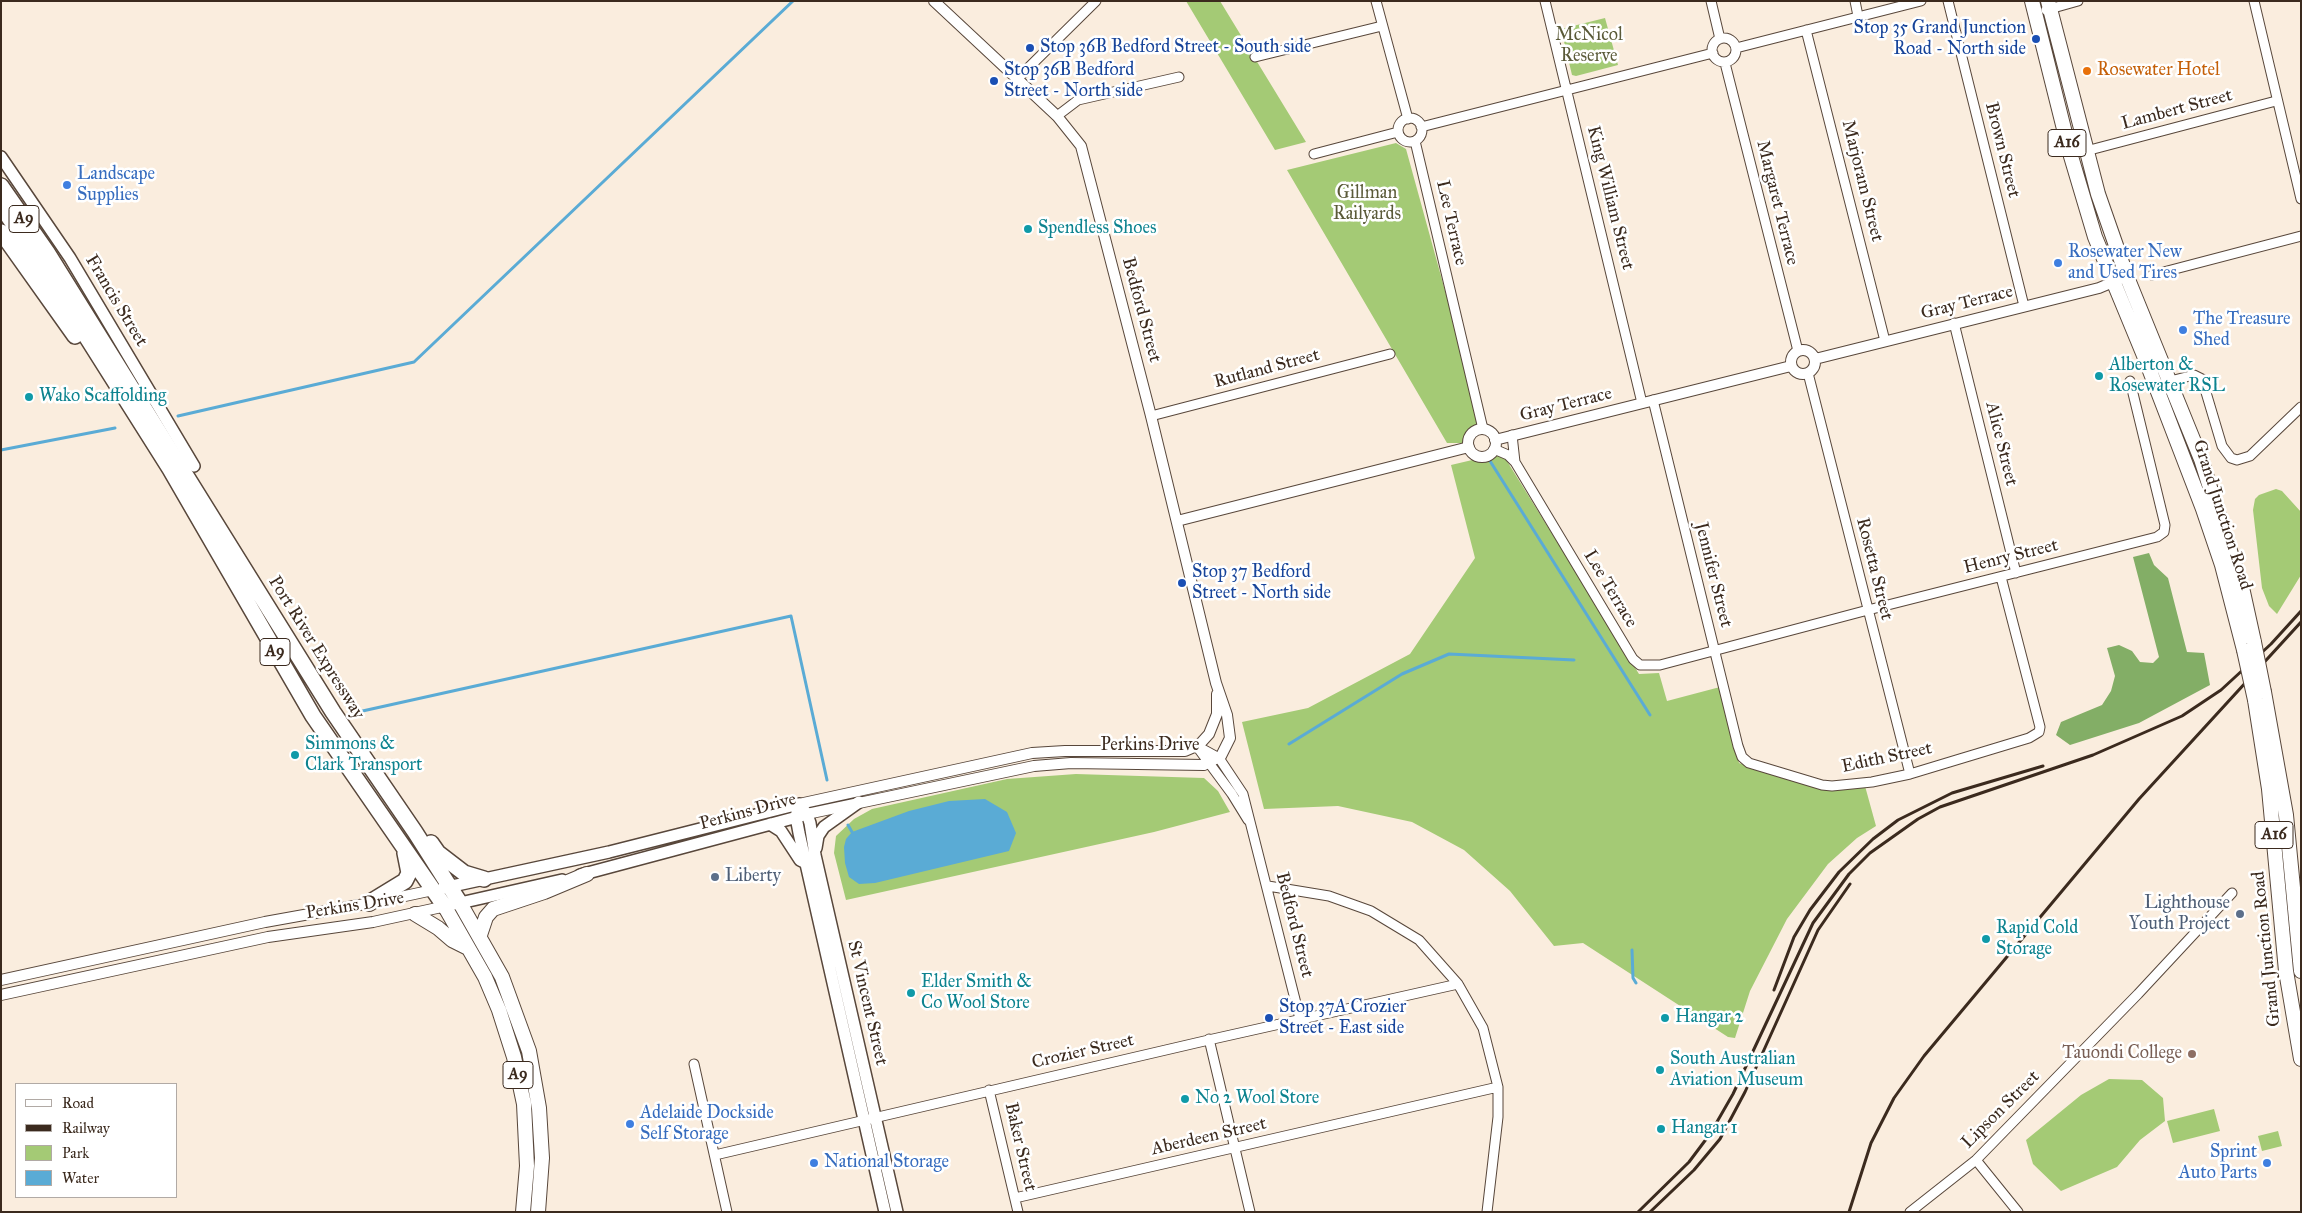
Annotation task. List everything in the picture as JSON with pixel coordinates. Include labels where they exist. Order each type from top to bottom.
[{"type":"highway","name":"Grand Junction Road","points":[[2049,5],[2098,194],[2127,277],[2170,381],[2217,506],[2242,592],[2249,646],[2260,696],[2276,746],[2286,815],[2301,971]]},
{"type":"highway","name":"Grand Junction Road","points":[[2034,7],[2077,180],[2112,282],[2146,358],[2203,510],[2249,646]]},
{"type":"highway","name":"Port River Expressway","points":[[1,186],[157,448],[294,685],[333,747],[445,907],[485,977],[499,1010],[524,1104],[527,1166],[523,1212]]},
{"type":"highway","name":"Port River Expressway","points":[[1,206],[43,256],[334,712],[480,935],[502,977],[528,1051],[539,1108],[542,1158],[538,1211]]},
{"type":"highway","points":[[1,232],[144,434],[157,448]]},
{"type":"highway","points":[[194,466],[244,556],[259,592]]},
{"type":"highway","name":"Grand Junction Road","points":[[2260,696],[2286,971],[2297,1021],[2301,1059]]},
{"type":"highway","points":[[382,785],[396,795],[438,853],[464,873],[484,879]]},
{"type":"highway","points":[[367,904],[406,881],[409,873],[405,849]]},
{"type":"highway","points":[[480,935],[486,917],[494,909],[544,892],[587,874]]},
{"type":"highway","points":[[415,914],[438,928],[452,940],[468,948]]},
{"type":"main road","name":"Francis Street","points":[[1,157],[70,258],[194,466]]},
{"type":"main road","points":[[815,855],[818,836],[824,827],[859,802]]},
{"type":"main road","points":[[799,804],[808,814]]},
{"type":"main road","points":[[796,817],[799,804]]},
{"type":"main road","name":"Perkins Drive","points":[[433,890],[608,852],[799,804]]},
{"type":"main road","name":"Perkins Drive","points":[[460,903],[587,874],[808,814]]},
{"type":"main road","name":"St Vincent Street","points":[[808,814],[815,855],[897,1212]]},
{"type":"main road","name":"St Vincent Street","points":[[796,817],[885,1212]]},
{"type":"main road","points":[[770,824],[781,830],[800,860],[805,863]]},
{"type":"street","name":"Bedford Street","points":[[934,1],[1057,116],[1073,134],[1084,158],[1152,416],[1216,683]]},
{"type":"street","points":[[1017,79],[1096,1]]},
{"type":"street","points":[[1376,1],[1408,119]]},
{"type":"street","name":"King William Street","points":[[1545,1],[1648,402]]},
{"type":"street","points":[[1711,1],[1720,39]]},
{"type":"street","points":[[1855,1],[1858,16]]},
{"type":"street","points":[[1736,48],[1921,1]]},
{"type":"street","name":"Brown Street","points":[[1948,1],[2024,306]]},
{"type":"street","points":[[2034,7],[2078,1]]},
{"type":"street","points":[[2254,1],[2276,101],[2301,200]]},
{"type":"street","points":[[1255,57],[1382,26]]},
{"type":"street","name":"Marjoram Street","points":[[1806,30],[1885,341]]},
{"type":"street","points":[[1720,39],[1732,41],[1736,48],[1733,60],[1725,63],[1715,59],[1713,53],[1714,44],[1720,39]]},
{"type":"street","points":[[1421,127],[1713,53]]},
{"type":"street","name":"Margaret Terrace","points":[[1725,63],[1798,351]]},
{"type":"street","points":[[1057,116],[1078,100],[1179,78]]},
{"type":"street","name":"Lambert Street","points":[[2086,151],[2276,101]]},
{"type":"street","points":[[1408,119],[1414,119],[1421,127],[1421,134],[1415,141],[1404,141],[1398,132],[1399,125],[1408,119]]},
{"type":"street","points":[[1314,154],[1398,132]]},
{"type":"street","name":"Lee Terrace","points":[[1415,141],[1483,429]]},
{"type":"street","points":[[2152,275],[2301,236]]},
{"type":"street","name":"Gray Terrace","points":[[1815,359],[2099,288],[2127,277]]},
{"type":"street","name":"Alice Street","points":[[1954,324],[2016,573]]},
{"type":"street","points":[[1798,351],[1810,352],[1815,359],[1814,366],[1808,373],[1799,374],[1791,366],[1792,357],[1798,351]]},
{"type":"street","name":"Rutland Street","points":[[1152,416],[1390,354]]},
{"type":"street","name":"Gray Terrace","points":[[1494,444],[1512,435],[1791,366]]},
{"type":"street","name":"Rosetta Street","points":[[1808,373],[1910,774]]},
{"type":"street","points":[[2170,381],[2194,375],[2202,379],[2222,446],[2231,458],[2237,460],[2250,456],[2301,407]]},
{"type":"street","name":"Henry Street","points":[[1715,651],[2157,537],[2164,532],[2165,525],[2130,382]]},
{"type":"street","name":"Jennifer Street","points":[[1648,402],[1742,757]]},
{"type":"street","points":[[1483,429],[1491,434],[1494,444],[1489,455],[1482,457],[1472,453],[1468,446],[1470,437],[1483,429]]},
{"type":"street","name":"Lee Terrace","points":[[1512,435],[1515,462]]},
{"type":"street","name":"Lee Terrace","points":[[1494,444],[1515,462],[1633,659],[1640,665],[1660,666],[1715,651]]},
{"type":"street","points":[[1177,521],[1468,446]]},
{"type":"street","name":"Edith Street","points":[[1742,757],[1749,763],[1832,786],[1872,782],[1910,774],[2029,738],[2039,732],[2040,727],[2001,577]]},
{"type":"street","name":"Perkins Drive","points":[[799,804],[1032,753],[1064,751],[1173,753],[1197,746],[1209,734],[1216,718],[1216,683]]},
{"type":"street","name":"Perkins Drive","points":[[808,814],[1043,765],[1185,766],[1209,763],[1219,758],[1227,748],[1230,734],[1226,710],[1216,683]]},
{"type":"street","name":"Bedford Street","points":[[1197,746],[1219,758],[1243,794],[1268,886],[1300,1019]]},
{"type":"street","name":"Bedford Street","points":[[1197,746],[1238,802],[1255,839]]},
{"type":"street","points":[[1268,886],[1329,896],[1371,911],[1419,940],[1458,984],[1482,1028],[1498,1087],[1498,1107],[1487,1212]]},
{"type":"street","name":"Perkins Drive","points":[[1,980],[265,922],[433,890]]},
{"type":"street","name":"Lipson Street","points":[[1910,1212],[1976,1160],[2138,994],[2232,893]]},
{"type":"street","name":"Perkins Drive","points":[[1,995],[268,937],[415,914],[460,903]]},
{"type":"street","name":"Crozier Street","points":[[715,1155],[1209,1039],[1458,984]]},
{"type":"street","points":[[1209,1039],[1250,1212]]},
{"type":"street","points":[[694,1064],[727,1212]]},
{"type":"street","name":"Aberdeen Street","points":[[1015,1198],[1498,1087]]},
{"type":"street","name":"Baker Street","points":[[989,1090],[1018,1212]]},
{"type":"street","points":[[1976,1160],[2018,1212]]},
{"type":"green space","points":[[1186,1],[1220,1],[1306,142],[1275,150]]},
{"type":"green space","name":"McNicol Reserve","points":[[1605,18],[1618,65],[1576,76],[1572,75],[1561,29]]},
{"type":"green space","name":"Gillman Railyards","points":[[1396,143],[1406,149],[1482,425],[1464,443],[1447,443],[1287,170]]},
{"type":"green space","points":[[1502,453],[1639,674],[1659,673],[1667,701],[1720,687],[1739,763],[1820,789],[1865,786],[1876,826],[1857,838],[1828,864],[1787,919],[1750,991],[1735,1038],[1728,1037],[1583,943],[1554,946],[1510,891],[1464,850],[1412,822],[1338,806],[1264,809],[1242,722],[1308,708],[1410,654],[1475,558],[1451,465]]},
{"type":"green space","points":[[2276,489],[2282,491],[2301,512],[2301,575],[2277,614],[2269,606],[2262,588],[2253,510],[2255,499],[2259,495]]},
{"type":"green space","points":[[2149,553],[2154,565],[2168,578],[2187,652],[2204,653],[2210,685],[2139,723],[2070,745],[2056,735],[2061,722],[2102,705],[2111,691],[2115,676],[2107,648],[2119,645],[2132,651],[2140,662],[2153,663],[2159,657],[2133,557]]},
{"type":"green space","points":[[1076,774],[1204,778],[1218,791],[1230,812],[1154,832],[846,900],[834,853],[836,836],[854,819],[872,809],[1007,779]]},
{"type":"green space","points":[[2109,1079],[2142,1080],[2163,1098],[2165,1121],[2140,1140],[2117,1167],[2061,1191],[2033,1164],[2026,1140],[2081,1095]]},
{"type":"green space","points":[[2214,1109],[2220,1131],[2173,1143],[2167,1121]]},
{"type":"green space","points":[[2278,1131],[2282,1146],[2262,1151],[2258,1136]]},
{"type":"water","points":[[985,799],[1007,812],[1016,833],[1009,851],[875,883],[859,884],[849,877],[845,863],[844,847],[846,839],[852,832],[909,811],[949,801]]},
{"type":"waterway","points":[[178,416],[414,362],[793,1]]},
{"type":"waterway","points":[[1,450],[115,428]]},
{"type":"waterway","points":[[1490,461],[1650,715]]},
{"type":"waterway","points":[[358,712],[791,616],[827,780]]},
{"type":"waterway","points":[[1289,744],[1402,674],[1449,654],[1574,660]]},
{"type":"waterway","points":[[848,825],[852,832]]},
{"type":"waterway","points":[[1632,950],[1633,978],[1636,983]]},
{"type":"railway","points":[[1638,1212],[1689,1162],[1710,1134],[1733,1094],[1813,923],[1849,874],[1870,853],[1918,819],[1940,807],[2093,755],[2182,716],[2221,690],[2271,644],[2301,611]]},
{"type":"railway","points":[[1849,1212],[1871,1143],[1894,1098],[1924,1056],[2139,799],[2301,622]]},
{"type":"railway","points":[[1774,990],[1794,937],[1810,910],[1839,872],[1873,839],[1898,820],[1952,793],[2043,766]]},
{"type":"railway","points":[[1650,1212],[1694,1170],[1720,1139],[1745,1092],[1818,930],[1850,884]]},
{"type":"place","name":"Stop 35 Grand Junction Road - North side","points":[[2036,39]]},
{"type":"place","name":"Stop 36B Bedford Street - South side","points":[[1030,48]]},
{"type":"place","name":"Rosewater Hotel","points":[[2087,71]]},
{"type":"place","name":"Stop 36B Bedford Street - North side","points":[[994,81]]},
{"type":"place","name":"Landscape Supplies","points":[[67,185]]},
{"type":"place","name":"Spendless Shoes","points":[[1028,229]]},
{"type":"place","name":"Rosewater New and Used Tires","points":[[2058,263]]},
{"type":"place","name":"The Treasure Shed","points":[[2183,330]]},
{"type":"place","name":"Alberton & Rosewater RSL","points":[[2099,376]]},
{"type":"place","name":"Wako Scaffolding","points":[[29,397]]},
{"type":"place","name":"Stop 37 Bedford Street - North side","points":[[1182,583]]},
{"type":"place","name":"Simmons & Clark Transport","points":[[295,755]]},
{"type":"place","name":"Liberty","points":[[715,877]]},
{"type":"place","name":"Lighthouse Youth Project","points":[[2240,914]]},
{"type":"place","name":"Rapid Cold Storage","points":[[1986,939]]},
{"type":"place","name":"Elder Smith & Co Wool Store","points":[[911,993]]},
{"type":"place","name":"Stop 37A Crozier Street - East side","points":[[1269,1018]]},
{"type":"place","name":"Hangar 2","points":[[1665,1018]]},
{"type":"place","name":"Tauondi College","points":[[2192,1054]]},
{"type":"place","name":"South Australian Aviation Museum","points":[[1660,1070]]},
{"type":"place","name":"No 2 Wool Store","points":[[1185,1099]]},
{"type":"place","name":"Adelaide Dockside Self Storage","points":[[630,1124]]},
{"type":"place","name":"Hangar 1","points":[[1661,1129]]},
{"type":"place","name":"National Storage","points":[[814,1163]]},
{"type":"place","name":"Sprint Auto Parts","points":[[2267,1163]]}]
